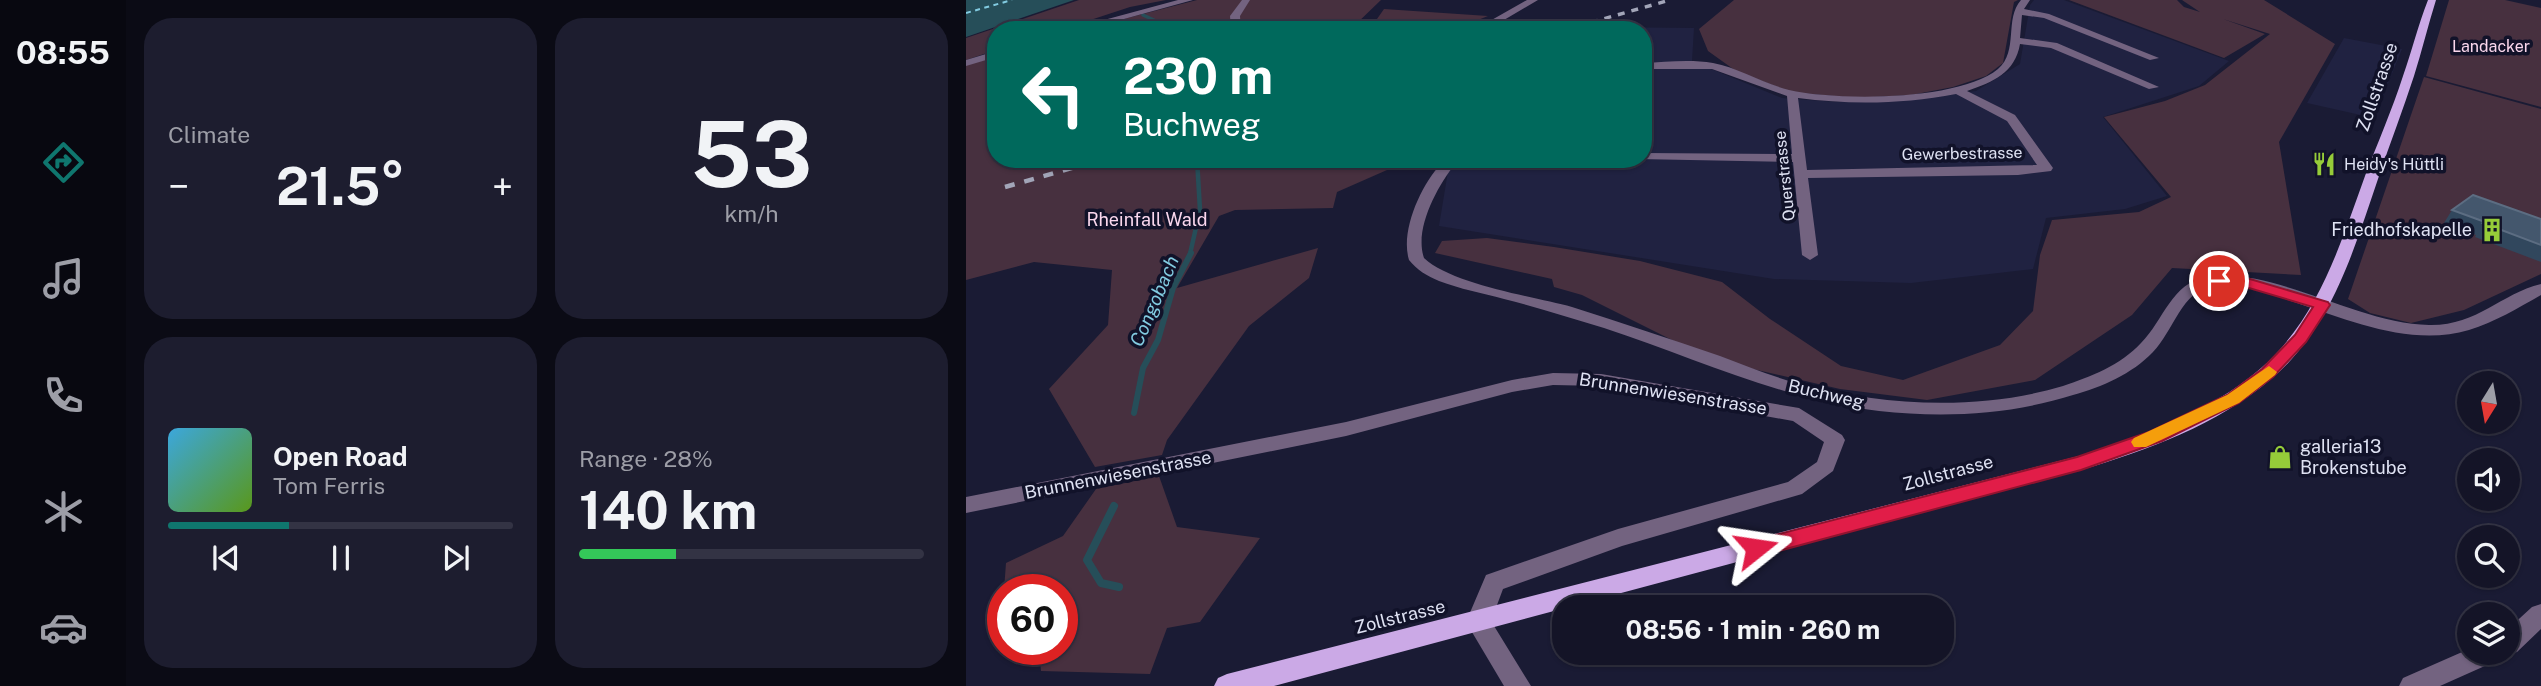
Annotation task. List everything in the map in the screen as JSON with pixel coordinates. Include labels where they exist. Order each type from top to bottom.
[{"type":"main road","name":"Zollstrasse","points":[[1227,686],[2123,450],[2233,399],[2267,373],[2301,338],[2322,305],[2353,230],[2412,67],[2432,0]]},
{"type":"street","points":[[1107,21],[1189,0]]},
{"type":"street","points":[[1235,21],[1235,16],[1245,0]]},
{"type":"street","points":[[1496,21],[1534,0]]},
{"type":"street","points":[[1652,66],[1713,66],[1792,94],[1862,99],[1915,97],[1959,91],[2000,73],[2011,61],[2018,11],[2026,0]]},
{"type":"street","points":[[2018,11],[2046,16],[2154,58],[2111,70]]},
{"type":"street","points":[[2016,40],[2053,45],[2153,87]]},
{"type":"street","points":[[966,63],[987,57]]},
{"type":"street","name":"Gewerbestrasse","points":[[1800,166],[2018,171],[2046,168],[2011,118],[1959,91]]},
{"type":"street","name":"Querstrasse","points":[[1792,94],[1810,255]]},
{"type":"street","points":[[1652,158],[1800,166]]},
{"type":"street","name":"Buchweg","points":[[1443,168],[1430,190],[1413,246],[1415,258],[1427,269],[1472,285],[1566,310],[1812,393],[1867,404],[1919,408],[1980,407],[2047,397],[2090,383],[2145,350],[2183,295],[2205,282],[2250,284],[2406,328],[2449,330],[2471,324],[2541,289]]},
{"type":"street","name":"Brunnenwiesenstrasse","points":[[966,505],[1346,429],[1512,386],[1553,379],[1601,380],[1799,415],[1835,440],[1826,466],[1795,488],[1618,538],[1494,582],[1478,622]]},
{"type":"street","points":[[2520,633],[2541,614]]},
{"type":"street","points":[[1478,622],[1518,686]]},
{"type":"street","points":[[2412,686],[2460,665]]},
{"type":"shaded area","points":[[966,0],[1074,0],[1013,21],[987,21],[987,30],[966,37]]},
{"type":"shaded area","points":[[2034,0],[2064,0],[2229,61],[2199,86],[2103,117],[2167,196],[2125,209],[2046,218],[2033,269],[1911,283],[1774,279],[1439,226],[1449,168],[1652,168],[1652,28],[1694,28],[1692,61],[1782,98],[1837,102],[1918,99],[1976,91],[2020,64],[2030,5]]},
{"type":"shaded area","points":[[2344,38],[2402,49],[2374,118],[2307,103]]},
{"type":"green space","points":[[1079,0],[1166,0],[1130,7],[1087,21],[1017,21]]},
{"type":"green space","points":[[1197,0],[1381,0],[1359,21],[1116,21]]},
{"type":"green space","points":[[1734,0],[2018,0],[2014,2],[2003,63],[1986,76],[1953,87],[1911,95],[1855,98],[1790,92],[1736,71],[1708,51],[1699,29]]},
{"type":"green space","points":[[2069,0],[2177,0],[2184,7],[2200,12],[2182,0],[2264,0],[2335,44],[2279,142],[2301,275],[2172,268],[2132,315],[2035,380],[1927,400],[1840,389],[1735,365],[1690,349],[1582,295],[1554,287],[1552,279],[1435,253],[1442,241],[1487,238],[1640,261],[1722,282],[1770,319],[1841,366],[1903,380],[2000,345],[2033,311],[2040,255],[2052,220],[2139,212],[2171,197],[2104,117],[2165,101],[2205,85],[2270,34],[2223,19],[2265,34],[2224,58]]},
{"type":"green space","name":"Landacker","points":[[2449,0],[2505,0],[2541,8],[2541,107],[2426,76]]},
{"type":"green space","points":[[1384,9],[1488,16],[1476,21],[1376,21]]},
{"type":"green space","points":[[987,31],[987,53],[966,60],[966,38]]},
{"type":"green space","name":"Rheinfall Wald","points":[[987,59],[987,168],[1392,168],[1337,192],[1333,208],[1235,210],[1219,216],[1177,288],[1318,248],[1309,278],[1249,326],[1167,440],[1162,455],[1095,467],[1049,389],[1108,325],[1112,270],[1034,262],[966,280],[966,65]]},
{"type":"green space","points":[[2424,77],[2541,109],[2541,274],[2464,310],[2411,323],[2370,313],[2348,299]]},
{"type":"green space","points":[[1159,476],[1177,527],[1260,538],[1200,622],[1167,628],[1150,674],[1041,671],[1040,665],[1078,665],[1078,574],[1005,574],[1006,563],[1063,536],[1096,489]]},
{"type":"building","points":[[2473,195],[2541,219],[2541,245],[2452,210]]},
{"type":"waterway","name":"Congobach","points":[[1143,15],[1156,21]]},
{"type":"waterway","name":"Congobach","points":[[1190,254],[1200,210],[1198,168]]},
{"type":"waterway","name":"Congobach","points":[[1134,413],[1143,368],[1158,340],[1173,288],[1191,253]]},
{"type":"waterway","name":"Congobach","points":[[1114,506],[1087,560],[1101,583],[1119,587]]},
{"type":"ferry route","points":[[966,13],[1012,0]]},
{"type":"railway","points":[[1596,21],[1670,0]]},
{"type":"railway","points":[[1005,187],[1072,168]]},
{"type":"slow traffic","points":[[2140,442],[2233,399],[2269,372]]},
{"type":"place","name":"Heidy's Hüttli","points":[[2324,164]]},
{"type":"place","name":"Friedhofskapelle","points":[[2492,230]]},
{"type":"place","name":"galleria13 Brokenstube","points":[[2280,457]]},
{"type":"route","points":[[1756,548],[2123,450],[2233,399],[2267,373],[2301,338],[2322,305],[2250,284],[2219,281]]}]
